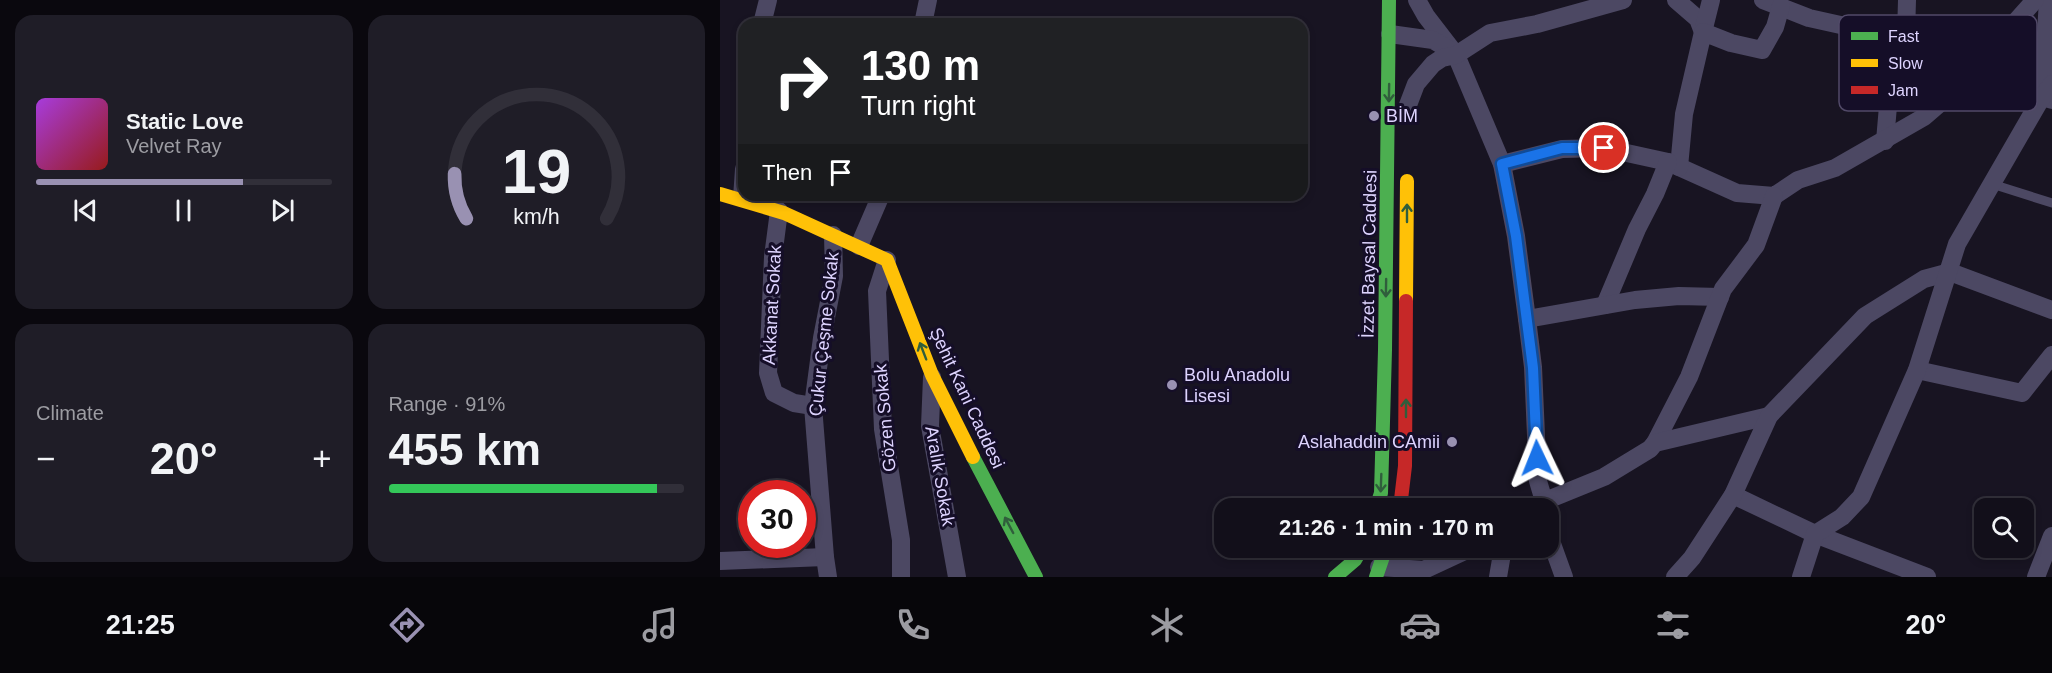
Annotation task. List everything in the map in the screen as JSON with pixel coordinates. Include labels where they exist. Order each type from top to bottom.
[{"type":"main road","name":"İzzet Baysal Caddesi","points":[[1379,498],[1385,350],[1411,18],[1389,0]]},
{"type":"main road","points":[[1408,70],[1408,111]]},
{"type":"main road","name":"İzzet Baysal Caddesi","points":[[1401,498],[1405,466],[1408,163]]},
{"type":"main road","points":[[720,194],[738,197]]},
{"type":"main road","points":[[751,201],[779,211],[888,260]]},
{"type":"main road","name":"Şehit Kani Caddesi","points":[[888,260],[932,375],[949,412],[1036,577]]},
{"type":"main road","points":[[1335,577],[1356,558]]},
{"type":"street","points":[[764,18],[768,0]]},
{"type":"street","points":[[924,18],[928,0]]},
{"type":"street","points":[[1408,111],[1416,84],[1432,64],[1442,58],[1456,55],[1490,33],[1537,24],[1623,0]]},
{"type":"street","points":[[1677,0],[1698,19],[1703,32],[1731,43],[1762,50],[1775,27],[1781,6]]},
{"type":"street","points":[[1605,305],[1637,229],[1673,165],[1711,0]]},
{"type":"street","points":[[1763,0],[1781,6],[1810,9],[1839,19]]},
{"type":"street","points":[[1907,0],[1907,15]]},
{"type":"street","points":[[2022,15],[2035,0]]},
{"type":"street","points":[[1801,577],[1815,534],[1842,518],[1861,497],[1917,370],[1950,272],[1957,244],[2049,94],[2048,0]]},
{"type":"street","points":[[1411,18],[1433,40],[1456,55]]},
{"type":"street","points":[[1411,18],[1456,55],[1502,164],[1516,236],[1533,368],[1540,498]]},
{"type":"street","points":[[1885,141],[1888,111]]},
{"type":"street","points":[[1558,498],[1604,477],[1650,449],[1655,443],[1689,377],[1723,289],[1756,245],[1774,196],[1798,180],[1835,168],[1885,141],[1931,111]]},
{"type":"street","points":[[1502,164],[1562,148],[1604,148],[1673,165],[1737,193],[1774,196]]},
{"type":"street","points":[[858,246],[878,201]]},
{"type":"street","name":"Akkanat Sokak","points":[[779,211],[773,257],[769,383],[774,393],[794,403],[813,406]]},
{"type":"street","name":"Çukur Çeşme Sokak","points":[[828,577],[813,406],[822,338],[834,276],[833,235]]},
{"type":"street","name":"Gözen Sokak","points":[[888,260],[877,291],[883,429],[901,540],[901,577]]},
{"type":"street","points":[[1675,577],[1692,558],[1734,495],[1769,416],[1865,316],[1924,279],[1950,272],[2052,310]]},
{"type":"street","points":[[1527,319],[1635,300],[1668,297],[1720,297]]},
{"type":"street","points":[[1917,370],[2022,393],[2052,355]]},
{"type":"street","name":"Aralık Sokak","points":[[932,375],[930,426],[957,577]]},
{"type":"street","points":[[1655,443],[1769,416]]},
{"type":"street","points":[[1734,495],[1815,534],[1917,575]]},
{"type":"street","points":[[2036,577],[2052,536]]},
{"type":"street","points":[[720,561],[825,557]]},
{"type":"street","points":[[1377,572],[1426,574],[1454,558]]},
{"type":"street","points":[[1498,577],[1501,558]]},
{"type":"street","points":[[1557,558],[1564,577]]},
{"type":"lane","points":[[1992,184],[2052,203]]},
{"type":"traffic: fast","points":[[1379,498],[1385,350],[1389,0]]},
{"type":"traffic: fast","points":[[973,457],[1036,577]]},
{"type":"traffic: fast","points":[[1335,577],[1356,558]]},
{"type":"traffic: fast","points":[[1376,577],[1383,558]]},
{"type":"traffic: slow","points":[[1406,301],[1407,181]]},
{"type":"traffic: slow","points":[[720,194],[738,199]]},
{"type":"traffic: slow","points":[[744,201],[784,213],[887,260],[932,375],[973,457]]},
{"type":"traffic: jam","points":[[1401,498],[1405,466],[1406,301]]},
{"type":"place","name":"BİM","points":[[1374,116]]},
{"type":"place","name":"Bolu Anadolu Lisesi","points":[[1172,385]]},
{"type":"place","name":"Aslahaddin CAmii","points":[[1452,442]]},
{"type":"route","points":[[1537,458],[1533,368],[1516,236],[1502,164],[1562,148],[1604,148]]}]
